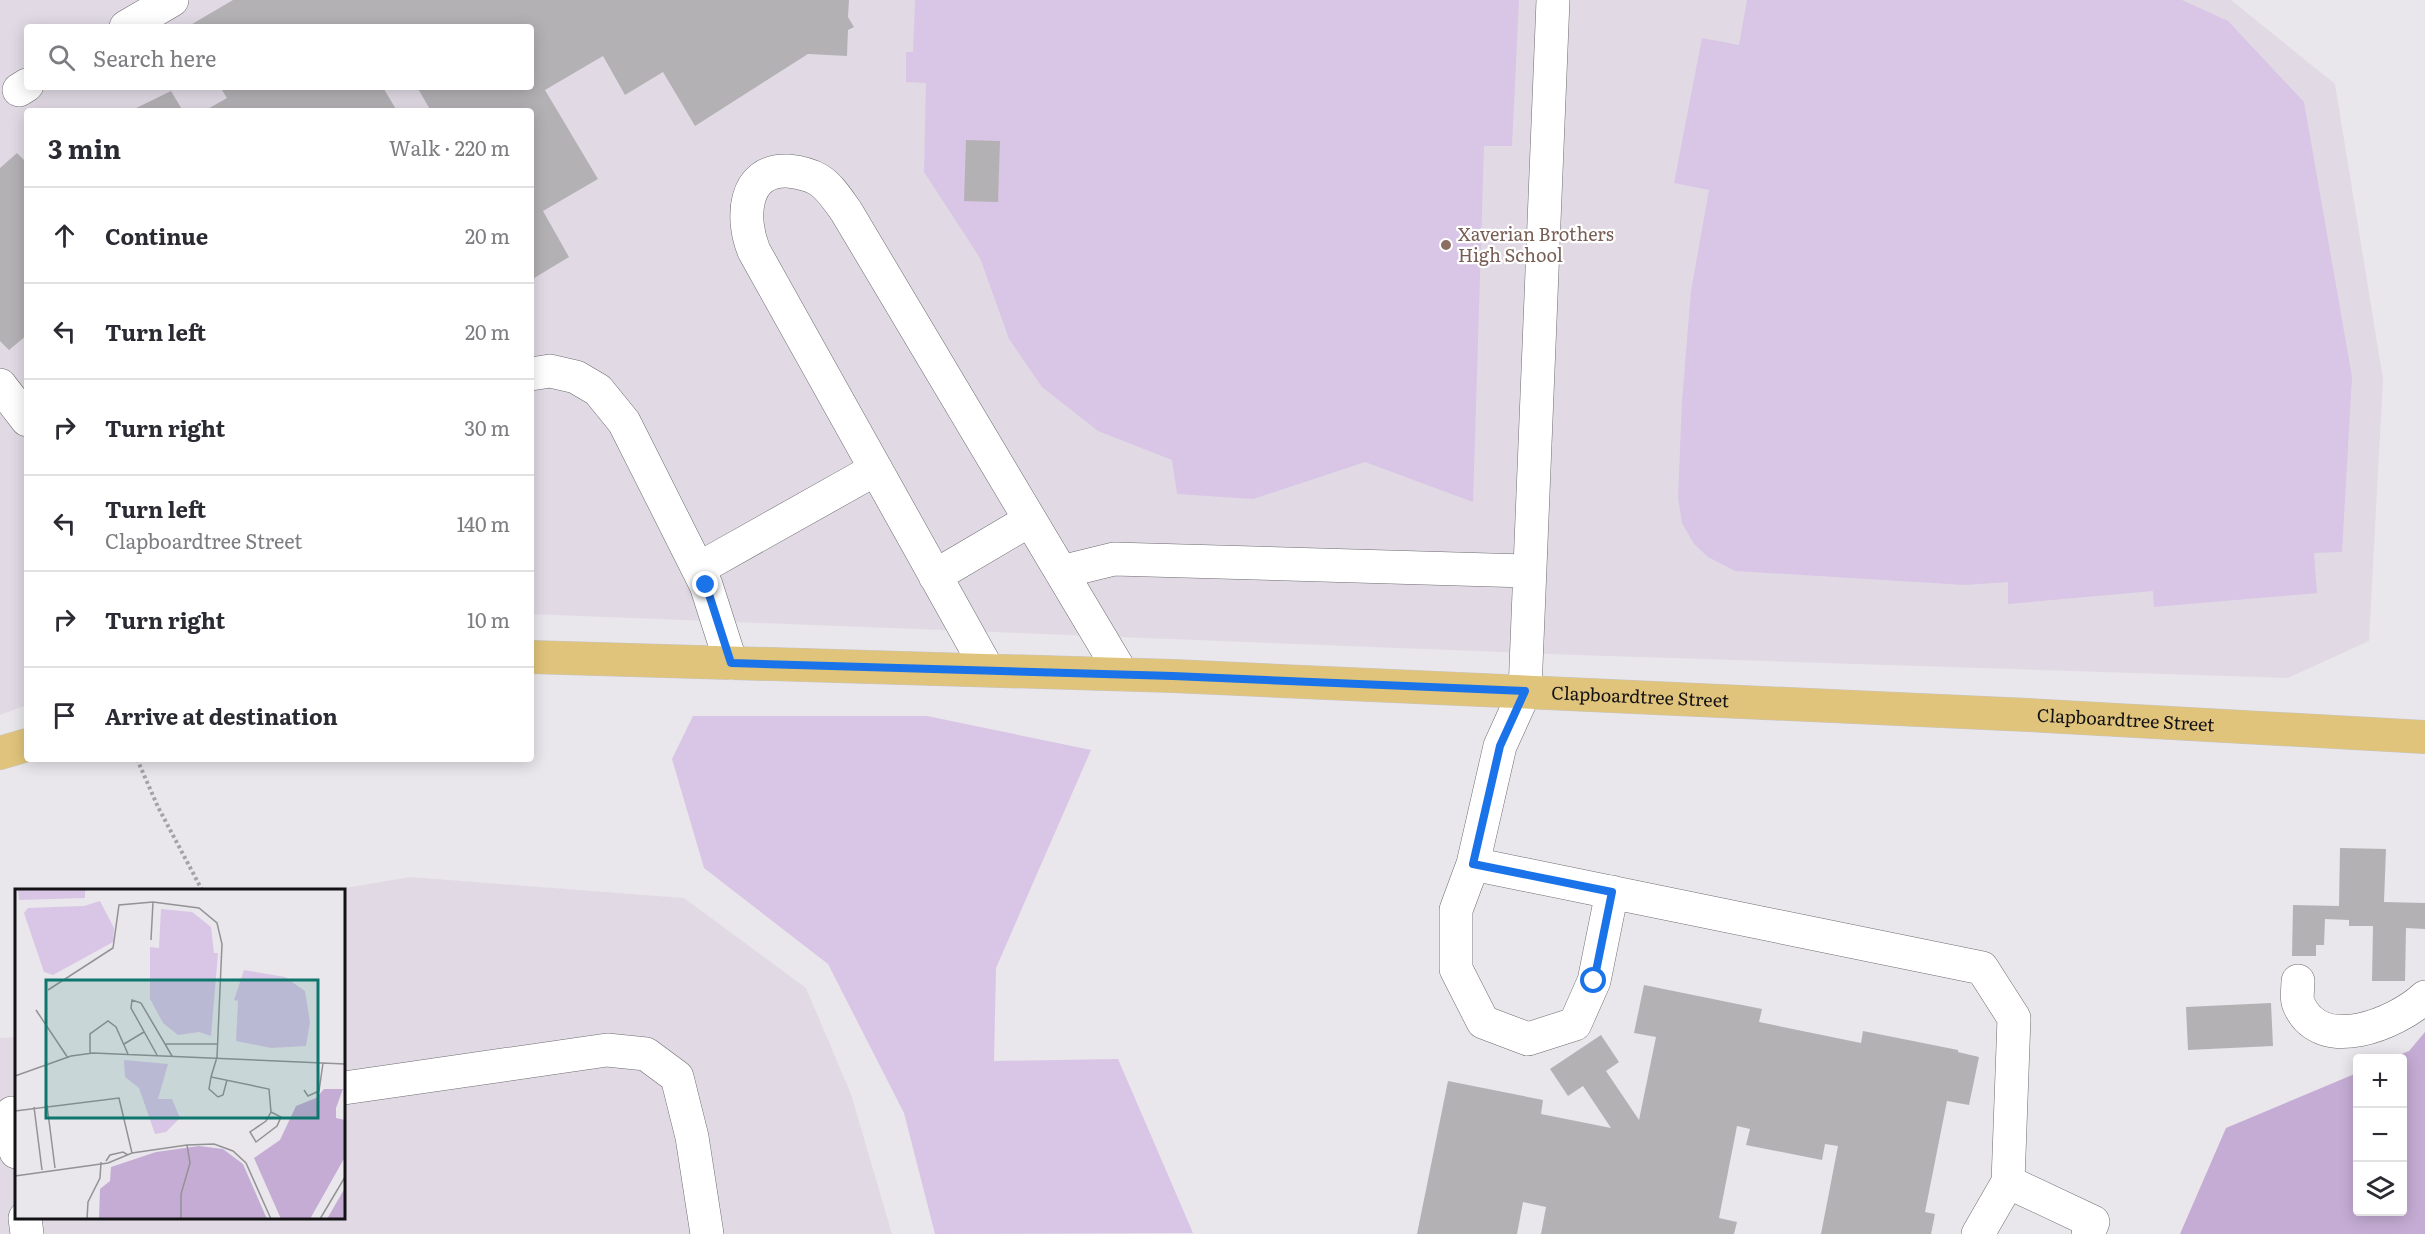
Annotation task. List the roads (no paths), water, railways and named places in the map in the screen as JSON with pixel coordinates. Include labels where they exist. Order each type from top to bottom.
[{"type":"main road","name":"Clapboardtree Street","points":[[534,657],[1122,674],[1525,691],[2425,737]]},
{"type":"main road","points":[[0,753],[24,746]]},
{"type":"lane","points":[[131,24],[172,0]]},
{"type":"lane","points":[[1553,0],[1525,691],[1500,746],[1473,864],[1456,910],[1456,969],[1483,1022],[1528,1039],[1575,1024],[1594,981],[1612,892]]},
{"type":"lane","points":[[988,670],[759,262],[747,236],[747,201],[755,186],[764,176],[779,171],[801,172],[818,179],[846,211],[1122,674]]},
{"type":"lane","points":[[534,374],[550,371],[576,377],[598,390],[624,422],[706,585],[731,663]]},
{"type":"lane","points":[[0,385],[24,416]]},
{"type":"lane","points":[[698,569],[876,469]]},
{"type":"lane","points":[[935,576],[1030,520]]},
{"type":"lane","points":[[1061,572],[1114,559],[1529,571]]},
{"type":"lane","points":[[1473,864],[1982,968],[2014,1018],[2008,1182],[1978,1234]]},
{"type":"lane","points":[[2298,981],[2298,1004],[2312,1022],[2332,1032],[2371,1028],[2413,1008],[2425,996]]},
{"type":"lane","points":[[345,1088],[607,1050],[646,1054],[677,1077],[692,1137],[707,1234]]},
{"type":"lane","points":[[9,1113],[15,1146]]},
{"type":"lane","points":[[2008,1182],[2093,1222],[2088,1234]]},
{"type":"lane","points":[[25,1219],[27,1234]]},
{"type":"place","name":"Xaverian Brothers High School","points":[[1446,245]]}]
